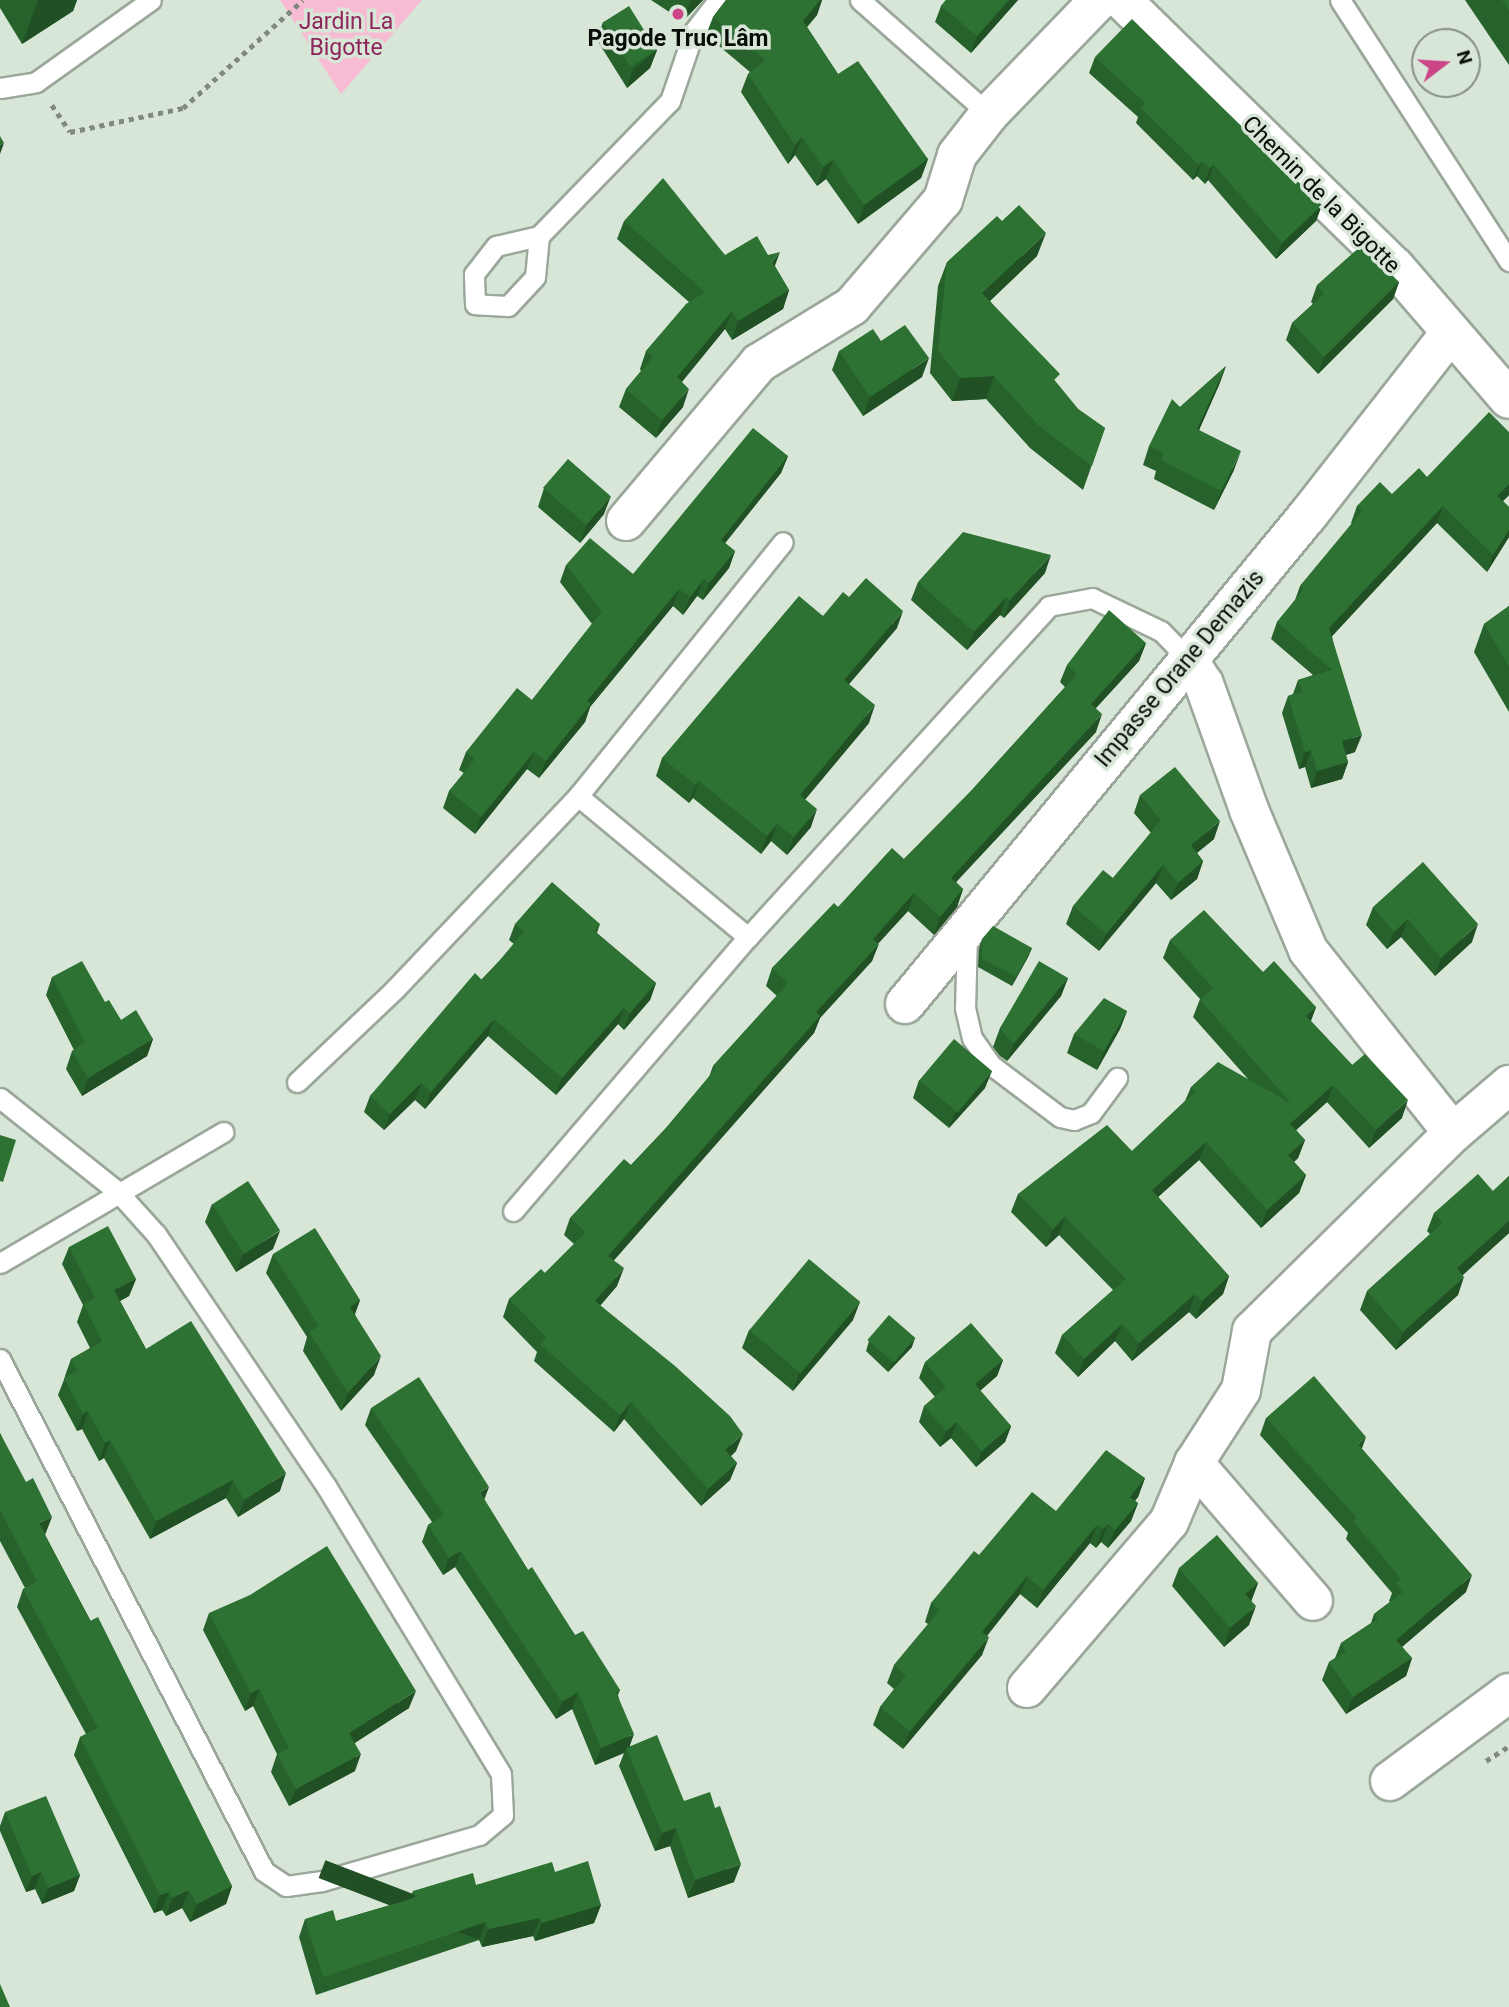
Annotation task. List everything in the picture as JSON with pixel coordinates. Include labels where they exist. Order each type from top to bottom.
[{"type":"street","points":[[626,521],[759,363],[852,306],[943,200],[957,155],[989,114],[1125,2]]},
{"type":"street","name":"Chemin de la Bigotte","points":[[1125,2],[1395,267],[1509,399]]},
{"type":"street","name":"Impasse Orane Demazis","points":[[905,1004],[1308,515],[1451,332]]},
{"type":"street","points":[[1187,659],[1204,684],[1249,810],[1308,950],[1453,1133]]},
{"type":"street","points":[[1027,1688],[1169,1522],[1194,1463],[1241,1390],[1252,1331],[1453,1133],[1509,1085]]},
{"type":"street","points":[[1194,1463],[1313,1601]]},
{"type":"street","points":[[1390,1781],[1509,1693]]},
{"type":"lane","points":[[0,88],[36,82],[151,0]]},
{"type":"lane","points":[[539,236],[670,101],[694,31],[718,0]]},
{"type":"lane","points":[[860,0],[989,114]]},
{"type":"lane","points":[[1340,0],[1509,261]]},
{"type":"lane","points":[[297,1082],[395,989],[578,796],[783,542]]},
{"type":"lane","points":[[513,1211],[748,937],[1049,606],[1093,597],[1161,631],[1187,659]]},
{"type":"lane","points":[[578,796],[748,937]]},
{"type":"lane","points":[[968,928],[965,1009],[972,1038],[991,1065],[1060,1117],[1074,1120],[1091,1113],[1117,1078]]},
{"type":"lane","points":[[0,1098],[118,1192],[156,1234],[326,1486],[501,1774],[503,1815],[480,1835],[322,1881],[286,1886],[264,1871],[0,1359]]},
{"type":"lane","points":[[0,1263],[223,1132]]},
{"type":"path","points":[[36,82],[70,132],[183,108],[303,0]]},
{"type":"green space","name":"Jardin La Bigotte","points":[[280,0],[422,0],[341,94]]},
{"type":"building","points":[[726,0],[820,0],[803,21],[838,74],[858,61],[928,159],[864,205],[833,160],[823,167],[802,137],[795,145],[748,74],[765,60],[713,17]]},
{"type":"building","points":[[946,0],[1009,0],[977,36],[941,6]]},
{"type":"building","points":[[1502,0],[1509,0],[1509,10]]},
{"type":"building","points":[[629,6],[657,50],[630,67],[603,22]]},
{"type":"building","points":[[1132,19],[1322,205],[1282,243],[1214,165],[1210,168],[1202,161],[1199,165],[1141,108],[1145,103],[1095,57]]},
{"type":"building","points":[[663,178],[725,255],[757,236],[768,255],[780,252],[772,262],[789,290],[738,321],[732,311],[677,377],[689,389],[662,420],[626,389],[653,357],[646,351],[686,304],[705,292],[624,221]]},
{"type":"building","points":[[1019,205],[1046,233],[982,293],[1060,374],[1054,380],[1078,409],[1105,428],[1092,466],[1038,425],[994,376],[960,378],[938,350],[947,262],[997,216],[1002,221]]},
{"type":"building","points":[[1362,245],[1399,282],[1324,357],[1292,323],[1324,294],[1317,285]]},
{"type":"building","points":[[905,325],[929,358],[870,397],[839,351],[873,329],[881,341]]},
{"type":"building","points":[[1226,366],[1197,429],[1241,451],[1221,491],[1161,460],[1164,453],[1149,446],[1172,399],[1180,407]]},
{"type":"building","points":[[1489,412],[1509,432],[1509,484],[1497,496],[1509,507],[1509,530],[1493,555],[1443,506],[1329,628],[1362,735],[1342,741],[1348,762],[1317,771],[1311,750],[1305,752],[1288,696],[1302,692],[1298,680],[1332,670],[1277,622],[1304,589],[1300,586],[1362,511],[1357,506],[1380,482],[1392,494],[1419,468],[1427,477]]},
{"type":"building","points":[[753,428],[788,456],[721,540],[735,551],[709,583],[704,579],[690,597],[679,589],[587,701],[591,704],[546,761],[534,752],[481,817],[449,791],[475,759],[466,752],[517,688],[532,700],[602,611],[566,565],[590,538],[633,574]]},
{"type":"building","points":[[568,459],[611,496],[586,525],[543,488]]},
{"type":"building","points":[[963,532],[1051,555],[1010,600],[1006,597],[974,632],[918,582]]},
{"type":"building","points":[[866,578],[903,611],[844,680],[875,705],[800,795],[817,809],[794,837],[777,824],[767,836],[699,781],[696,785],[662,758],[799,596],[823,616],[843,592],[849,597]]},
{"type":"building","points":[[1509,606],[1509,667],[1484,624]]},
{"type":"building","points":[[1109,610],[1146,643],[1091,704],[1102,714],[951,878],[963,889],[940,917],[914,893],[873,939],[879,944],[816,1012],[820,1016],[608,1256],[624,1268],[595,1301],[675,1366],[730,1416],[743,1434],[725,1450],[737,1463],[708,1489],[631,1402],[620,1415],[540,1344],[546,1337],[509,1299],[541,1269],[545,1273],[586,1232],[570,1218],[624,1159],[631,1165],[666,1128],[716,1068],[713,1066],[788,983],[772,968],[834,903],[838,907],[892,848],[904,859],[971,791],[1077,674],[1067,665]]},
{"type":"building","points":[[1175,767],[1220,821],[1191,845],[1203,861],[1178,883],[1163,865],[1106,934],[1073,906],[1103,870],[1113,878],[1161,820],[1140,795]]},
{"type":"building","points":[[1423,862],[1478,924],[1441,958],[1408,919],[1394,932],[1373,907]]},
{"type":"building","points":[[552,882],[600,924],[594,931],[656,983],[630,1013],[624,1008],[562,1078],[494,1019],[431,1092],[421,1083],[390,1114],[370,1096],[475,973],[482,980],[501,959],[524,931],[515,924]]},
{"type":"building","points":[[1204,910],[1263,972],[1274,961],[1316,1007],[1306,1016],[1352,1065],[1365,1054],[1408,1100],[1376,1130],[1333,1085],[1290,1124],[1305,1140],[1288,1155],[1306,1175],[1267,1210],[1206,1142],[1152,1190],[1229,1276],[1202,1301],[1195,1294],[1139,1343],[1122,1324],[1084,1359],[1062,1335],[1126,1279],[1065,1217],[1053,1229],[1018,1194],[1107,1125],[1132,1151],[1195,1092],[1191,1087],[1218,1062],[1292,1104],[1200,1000],[1213,988],[1170,940]]},
{"type":"building","points":[[993,926],[1032,948],[1016,977],[982,958],[982,939]]},
{"type":"building","points":[[82,961],[105,1002],[109,1000],[121,1020],[136,1010],[153,1039],[88,1078],[72,1051],[85,1042],[52,977]]},
{"type":"building","points":[[1039,961],[1068,978],[1014,1043],[1000,1028]]},
{"type":"building","points":[[1104,998],[1127,1011],[1104,1051],[1074,1034]]},
{"type":"building","points":[[954,1039],[992,1071],[958,1113],[919,1080]]},
{"type":"building","points":[[0,1135],[16,1140],[3,1182],[0,1181]]},
{"type":"building","points":[[1478,1174],[1493,1191],[1509,1176],[1509,1221],[1457,1268],[1464,1277],[1403,1332],[1367,1291],[1443,1223],[1434,1213]]},
{"type":"building","points":[[248,1181],[280,1230],[244,1254],[212,1204]]},
{"type":"building","points":[[108,1226],[136,1279],[114,1290],[146,1349],[191,1321],[286,1473],[244,1500],[233,1480],[156,1521],[110,1440],[105,1443],[88,1411],[83,1414],[64,1378],[77,1371],[71,1359],[102,1342],[84,1304],[95,1298],[69,1247]]},
{"type":"building","points":[[315,1228],[360,1300],[350,1307],[381,1356],[348,1393],[309,1332],[319,1326],[273,1254]]},
{"type":"building","points":[[809,1259],[860,1302],[801,1373],[749,1330]]},
{"type":"building","points":[[889,1315],[915,1338],[894,1363],[867,1340]]},
{"type":"building","points":[[971,1323],[1003,1360],[975,1384],[1011,1426],[982,1451],[957,1422],[946,1431],[924,1406],[946,1387],[925,1362]]},
{"type":"building","points":[[1314,1376],[1366,1437],[1358,1444],[1472,1575],[1396,1640],[1412,1658],[1353,1697],[1329,1662],[1346,1652],[1341,1643],[1378,1619],[1374,1614],[1403,1592],[1395,1583],[1401,1579],[1353,1521],[1357,1518],[1266,1418]]},
{"type":"building","points":[[419,1377],[489,1487],[480,1492],[528,1570],[532,1567],[575,1635],[583,1631],[620,1690],[616,1692],[634,1734],[601,1748],[578,1692],[562,1702],[461,1551],[449,1558],[428,1525],[444,1515],[371,1408]]},
{"type":"building","points":[[0,1433],[26,1482],[33,1478],[52,1517],[39,1523],[90,1621],[98,1617],[232,1886],[197,1904],[189,1890],[172,1898],[169,1892],[160,1895],[80,1737],[98,1728],[23,1589],[37,1581],[0,1510]]},
{"type":"building","points":[[1106,1450],[1145,1478],[1130,1497],[1138,1503],[1115,1530],[1108,1524],[1103,1529],[1097,1525],[1043,1590],[1027,1576],[982,1632],[989,1637],[910,1731],[880,1707],[906,1675],[894,1665],[940,1610],[931,1603],[974,1551],[979,1555],[1032,1492],[1056,1511]]},
{"type":"building","points":[[1217,1535],[1258,1583],[1245,1594],[1256,1606],[1230,1628],[1179,1568]]},
{"type":"building","points":[[327,1546],[416,1691],[349,1733],[361,1754],[296,1789],[277,1754],[289,1748],[259,1689],[251,1693],[209,1613],[250,1595]]},
{"type":"building","points":[[657,1735],[684,1801],[710,1792],[715,1808],[720,1806],[741,1864],[695,1880],[676,1828],[662,1833],[626,1748]]},
{"type":"building","points":[[46,1796],[80,1875],[48,1888],[41,1872],[32,1876],[5,1812]]},
{"type":"building","points":[[588,1861],[601,1905],[542,1923],[540,1918],[488,1929],[486,1922],[323,1977],[305,1919],[333,1910],[336,1921],[404,1901],[415,1897],[413,1891],[473,1873],[476,1885],[552,1862],[555,1872]]},
{"type":"building","points":[[0,1984],[10,2007],[0,2007]]},
{"type":"place","name":"Pagode Truc Lâm","points":[[678,14]]}]
